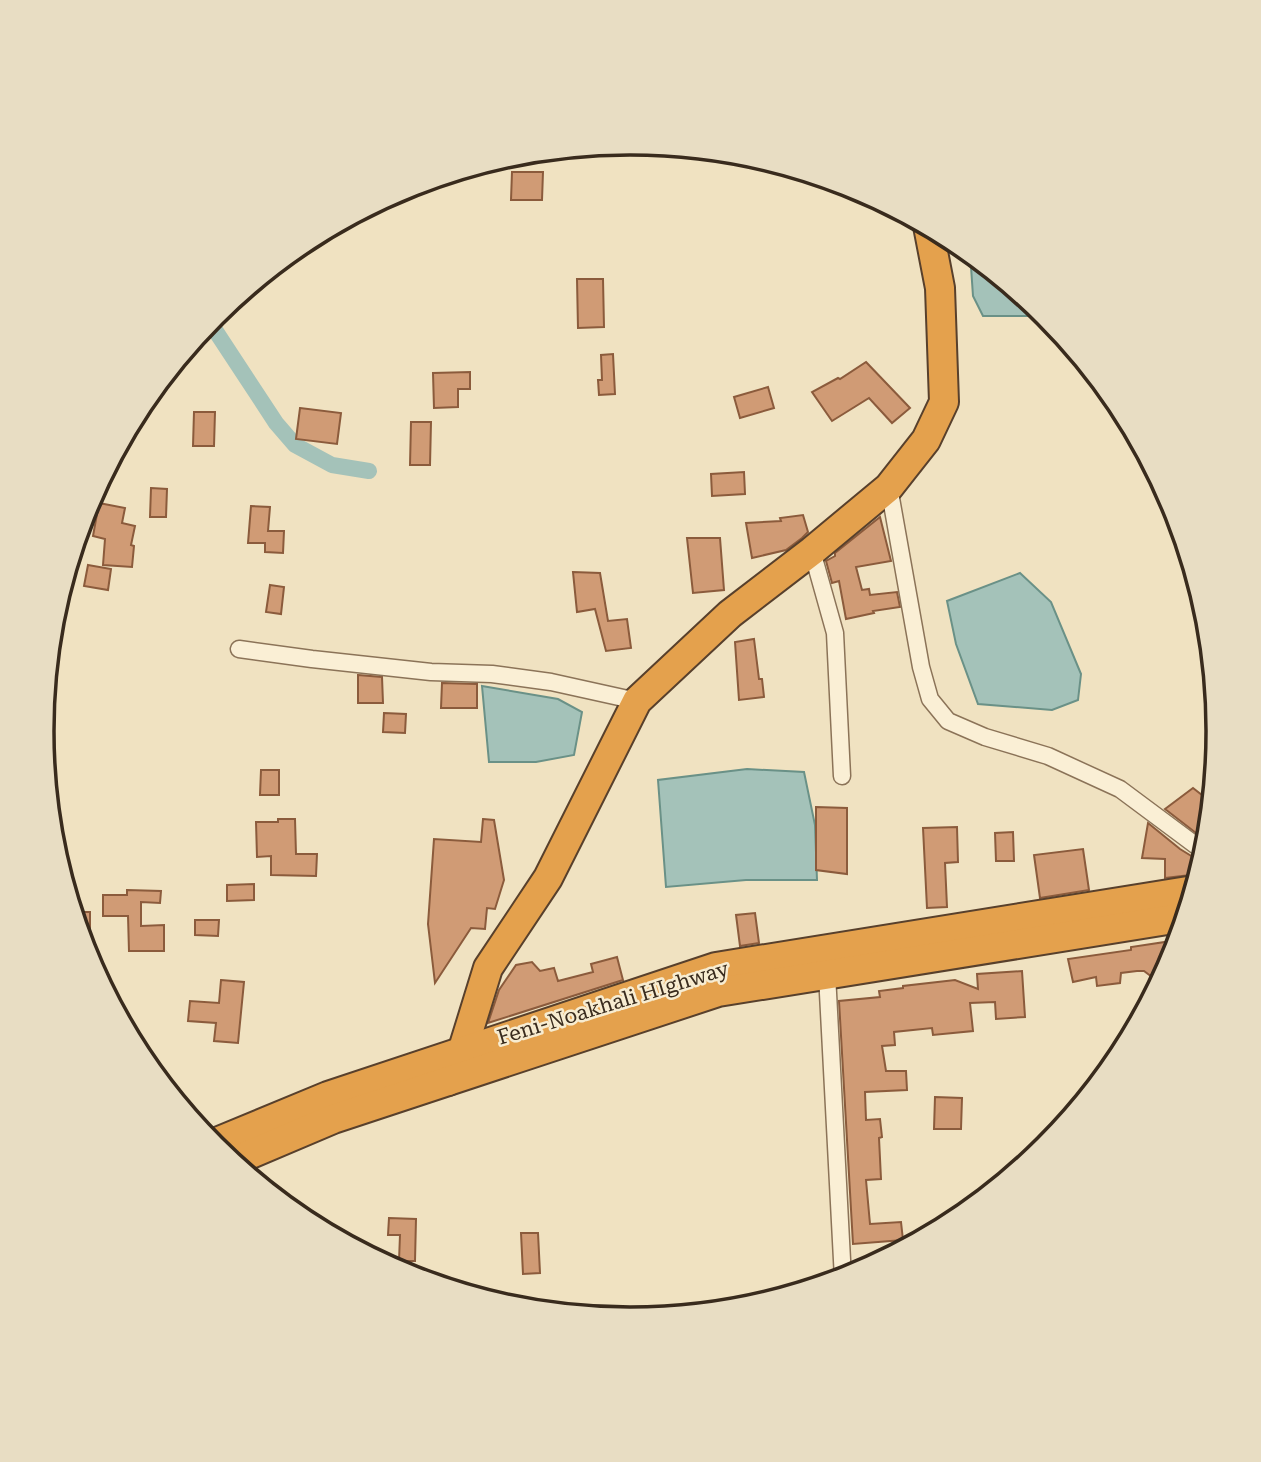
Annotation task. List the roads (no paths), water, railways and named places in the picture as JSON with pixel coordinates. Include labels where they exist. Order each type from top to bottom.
[{"type":"highway","points":[[448,1081],[463,1049],[488,968],[548,877],[637,701],[730,614],[889,487],[926,440],[944,402],[940,288],[931,239]]},
{"type":"highway","name":"Feni-Noakhali HIghway","points":[[224,1139],[328,1096],[716,967],[1183,892]]},
{"type":"highway","name":"Feni-Noakhali HIghway","points":[[243,1156],[332,1119],[718,992],[1175,918]]},
{"type":"street","points":[[889,487],[921,667],[930,699],[948,722],[985,737],[1048,756],[1120,789],[1195,845]]},
{"type":"street","points":[[812,551],[835,633],[842,776]]},
{"type":"street","points":[[239,649],[431,672],[492,674],[551,682],[637,701]]},
{"type":"street","points":[[827,974],[842,1266]]},
{"type":"water","points":[[971,267],[1029,316],[983,316],[973,296]]},
{"type":"water","points":[[1020,573],[1051,602],[1081,674],[1078,700],[1052,710],[978,704],[956,644],[947,601]]},
{"type":"water","points":[[482,686],[558,699],[582,712],[574,755],[536,762],[489,762]]},
{"type":"water","points":[[747,769],[804,772],[815,825],[817,880],[746,880],[666,887],[658,780]]},
{"type":"waterway","points":[[216,331],[276,423],[295,445],[332,465],[369,471]]}]
